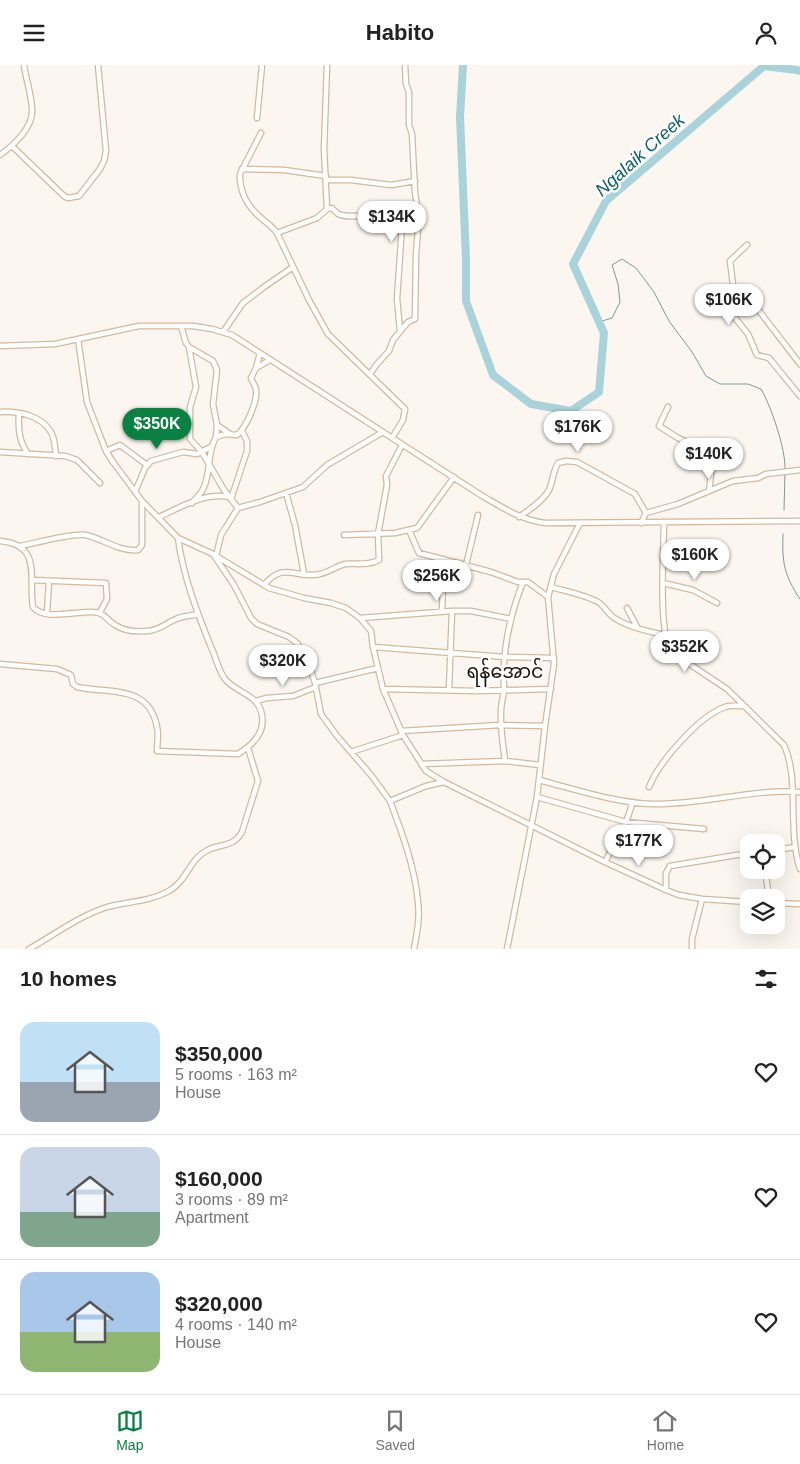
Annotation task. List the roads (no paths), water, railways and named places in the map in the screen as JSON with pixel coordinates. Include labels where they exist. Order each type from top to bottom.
[{"type":"street","points":[[0,155],[12,146],[28,125],[32,116],[24,65]]},
{"type":"street","points":[[12,146],[64,196],[68,198],[80,196],[100,169],[106,151],[98,65]]},
{"type":"street","points":[[257,118],[262,65]]},
{"type":"street","points":[[327,65],[324,149],[327,209]]},
{"type":"street","points":[[370,374],[389,351],[390,344],[408,322],[415,319],[416,254],[419,217],[411,151],[412,134],[409,125],[409,92],[406,84],[405,65]]},
{"type":"street","points":[[261,133],[242,169],[239,181],[242,193],[253,211],[272,226],[277,233],[328,334],[405,409],[403,420],[392,438]]},
{"type":"street","points":[[242,169],[290,171],[326,178],[392,185],[415,181]]},
{"type":"street","points":[[277,233],[317,218],[327,209],[332,208],[338,213],[347,216],[382,215],[403,211],[397,299],[400,332]]},
{"type":"street","points":[[747,245],[730,261],[733,285],[724,305],[748,334],[757,355],[770,358],[800,396]]},
{"type":"street","points":[[223,332],[243,303],[293,267]]},
{"type":"street","points":[[753,303],[800,364]]},
{"type":"street","points":[[0,346],[55,344],[139,326],[193,326],[223,332],[232,335],[484,497],[519,517],[531,521],[546,523],[800,521]]},
{"type":"street","points":[[181,326],[189,347],[196,387],[190,407],[190,439],[202,452],[209,466],[238,508]]},
{"type":"street","points":[[78,339],[87,402],[106,451],[142,501],[178,538],[215,555],[264,585],[282,593],[346,608],[360,618],[371,631],[383,689],[402,733],[426,771],[444,782],[605,863],[666,890],[679,895],[702,899],[740,901]]},
{"type":"street","points":[[189,347],[213,361],[216,369],[213,404],[217,425],[216,437],[212,445],[204,489],[192,503]]},
{"type":"street","points":[[216,437],[220,435],[237,435],[246,425],[255,397],[256,387],[251,378],[260,353]]},
{"type":"street","points":[[256,368],[270,360]]},
{"type":"street","points":[[668,407],[658,426],[694,445],[709,457],[712,466],[709,491]]},
{"type":"street","points":[[0,412],[31,415],[51,431],[56,456]]},
{"type":"street","points":[[19,413],[18,427],[20,439],[28,454]]},
{"type":"street","points":[[217,425],[231,435]]},
{"type":"street","points":[[230,498],[247,451],[247,441],[242,431]]},
{"type":"street","points":[[383,432],[327,465],[303,487],[238,508],[221,535],[215,555],[234,585],[251,618],[263,628],[281,633],[298,643],[308,662],[321,714],[390,801],[414,876],[419,919],[414,949]]},
{"type":"street","points":[[195,444],[206,447],[212,445]]},
{"type":"street","points":[[187,452],[195,444]]},
{"type":"street","points":[[106,451],[120,445],[147,465]]},
{"type":"street","points":[[135,491],[147,465],[152,461],[187,452],[197,454],[212,445]]},
{"type":"street","points":[[264,585],[270,577],[283,572],[320,574],[334,570],[340,565],[347,563],[362,564],[379,560],[378,534],[387,485],[386,476],[402,445]]},
{"type":"street","points":[[0,452],[56,456],[77,460],[100,483]]},
{"type":"street","points":[[519,517],[538,503],[548,491],[558,463],[566,461],[577,462],[635,494],[646,513]]},
{"type":"street","points":[[641,523],[646,513],[678,504],[733,481],[758,478],[766,473],[799,470]]},
{"type":"street","points":[[344,535],[378,534],[409,530],[419,526],[454,477]]},
{"type":"street","points":[[286,493],[304,574]]},
{"type":"street","points":[[159,517],[214,495],[230,498]]},
{"type":"street","points":[[20,546],[80,535],[128,550],[138,550],[142,545],[142,501]]},
{"type":"street","points":[[466,565],[478,515]]},
{"type":"street","points":[[664,522],[663,583],[665,635],[670,651],[727,689],[788,750],[799,792],[795,847],[800,869]]},
{"type":"street","points":[[507,949],[537,797],[551,689],[554,658],[548,597],[554,574],[580,523]]},
{"type":"street","points":[[409,530],[419,553],[466,565],[518,582],[528,582],[548,597]]},
{"type":"street","points":[[0,664],[57,669],[71,675],[73,684],[77,687],[118,691],[139,698],[149,707],[154,716],[158,728],[157,751],[238,754],[248,748],[262,728],[261,709],[256,701],[225,680],[198,614],[181,557],[178,538]]},
{"type":"street","points":[[0,541],[13,542],[20,546],[28,557],[33,581],[33,607],[38,612],[66,614],[83,611],[100,612],[120,628],[148,631],[161,628],[176,619],[198,614]]},
{"type":"street","points":[[442,611],[444,559]]},
{"type":"street","points":[[33,581],[106,583],[107,599],[100,612]]},
{"type":"street","points":[[48,613],[49,581]]},
{"type":"street","points":[[505,761],[500,725],[505,657],[511,619],[523,582]]},
{"type":"street","points":[[663,583],[693,591],[717,603]]},
{"type":"street","points":[[551,587],[595,600],[616,619],[665,635]]},
{"type":"street","points":[[627,608],[637,627]]},
{"type":"street","points":[[360,618],[442,611],[471,611],[511,619]]},
{"type":"street","points":[[449,689],[452,611]]},
{"type":"street","points":[[373,647],[505,657],[554,658]]},
{"type":"street","points":[[256,701],[293,696],[315,685],[378,668]]},
{"type":"street","points":[[383,689],[476,691],[551,689]]},
{"type":"street","points":[[649,787],[662,765],[697,725],[726,706],[744,705]]},
{"type":"street","points":[[352,752],[402,733],[500,725],[545,726]]},
{"type":"street","points":[[30,949],[60,928],[93,912],[106,907],[142,901],[166,893],[182,881],[201,854],[238,839],[258,781],[248,748]]},
{"type":"street","points":[[421,764],[505,761],[540,765]]},
{"type":"street","points":[[539,780],[633,802],[655,805],[697,803],[757,793],[799,792]]},
{"type":"street","points":[[390,801],[426,786],[444,782]]},
{"type":"street","points":[[537,797],[626,822],[704,829]]},
{"type":"street","points":[[605,863],[626,822],[633,802]]},
{"type":"street","points":[[785,848],[795,847]]},
{"type":"street","points":[[666,890],[666,873],[670,866],[740,854]]},
{"type":"street","points":[[692,949],[692,939],[702,899]]},
{"type":"street","points":[[785,903],[800,904]]},
{"type":"waterway","name":"Ngalaik Creek","points":[[463,65],[460,117],[466,301],[493,375],[531,404],[571,411],[599,392],[604,333],[573,264],[606,201],[764,66],[800,71]]},
{"type":"waterway","points":[[599,322],[612,318],[620,302],[618,284],[612,265],[622,259],[636,268],[654,292],[669,321],[692,352],[706,376],[720,384],[748,384],[761,389],[777,428],[785,461],[785,469]]},
{"type":"waterway","points":[[784,510],[785,473]]},
{"type":"waterway","points":[[783,534],[783,553],[787,576],[800,599]]},
{"type":"district","name":"ရန်အောင်","points":[[505,671]]}]
